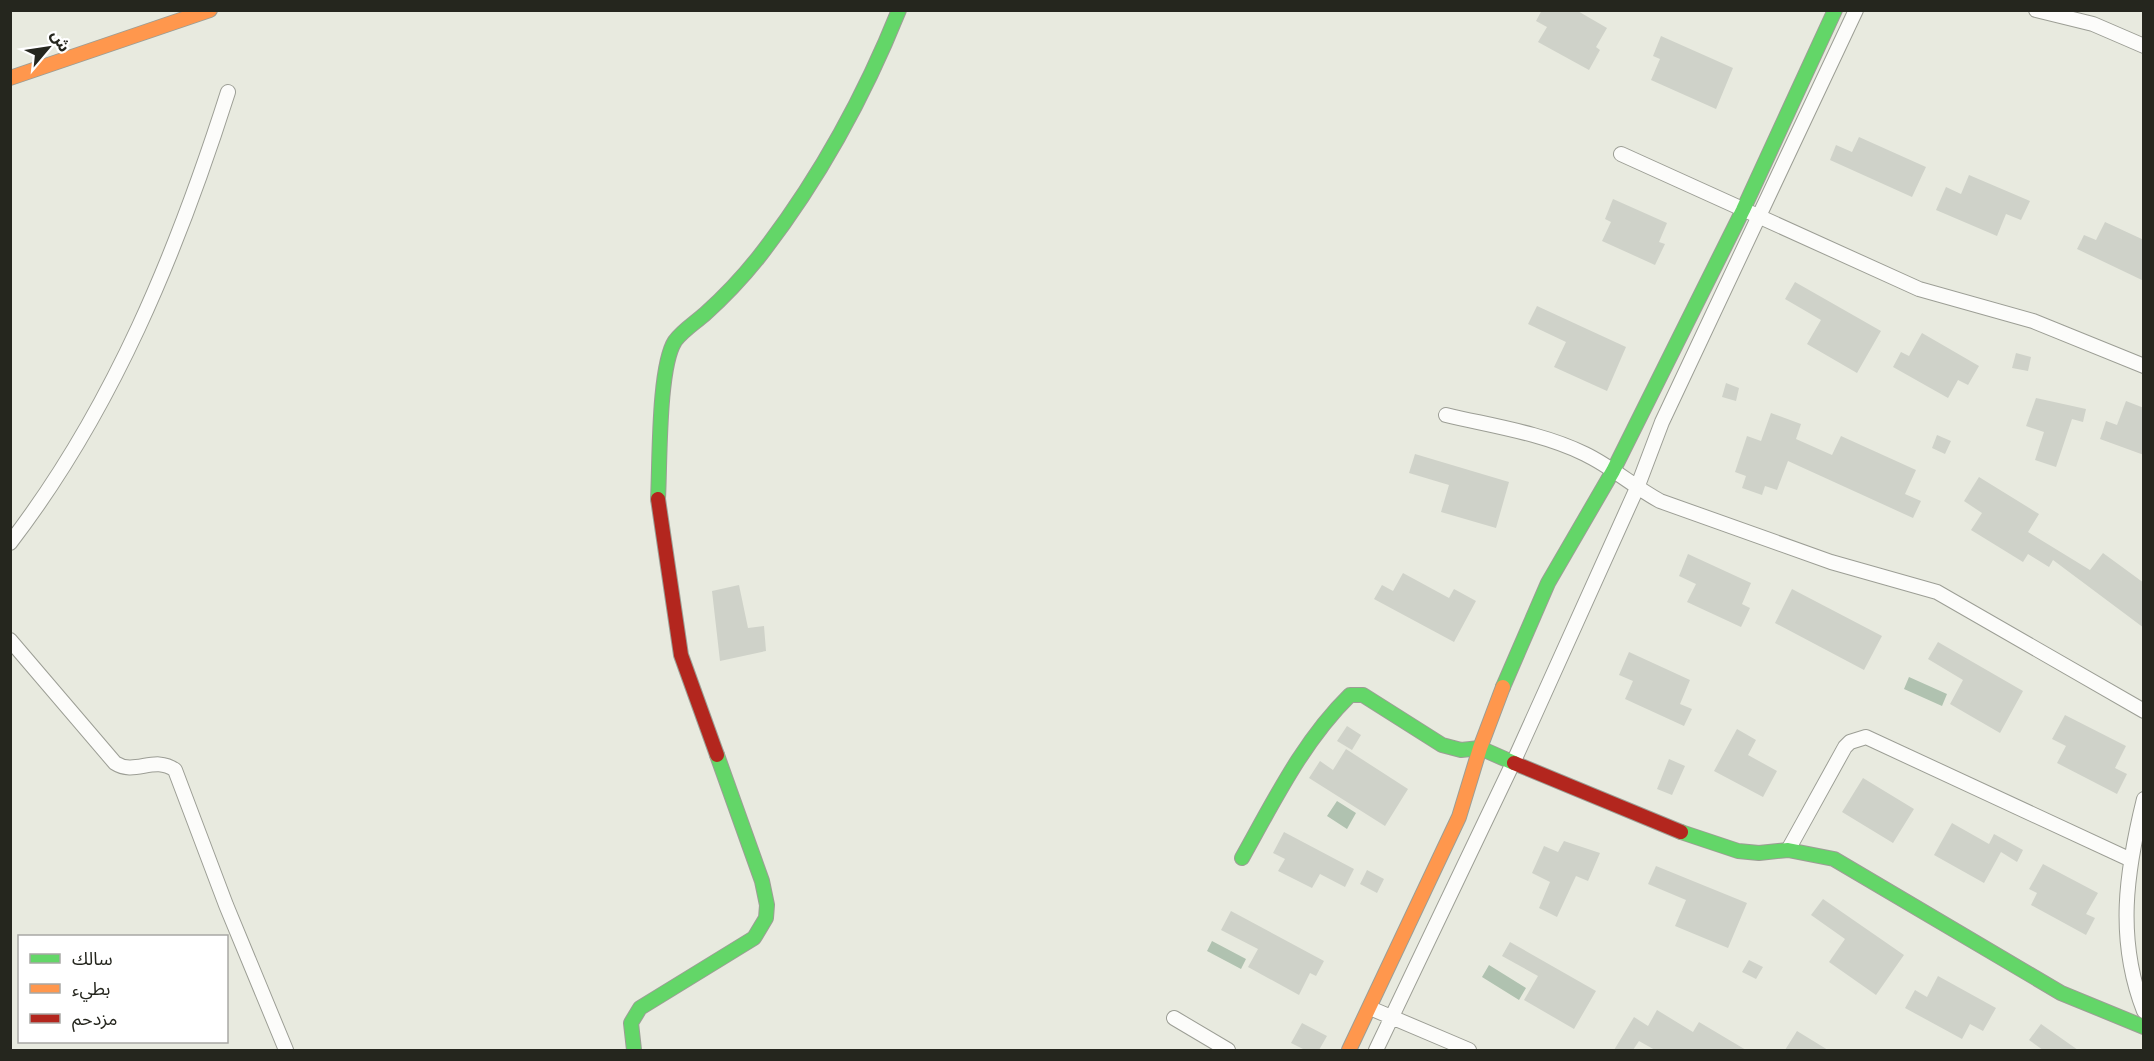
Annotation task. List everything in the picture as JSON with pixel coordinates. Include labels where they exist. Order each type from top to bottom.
[{"type":"street","points":[[10,78],[210,10]]},
{"type":"street","points":[[634,1050],[631,1023],[640,1008],[754,938],[761,930],[769,911],[762,881],[681,655],[658,504],[662,405],[668,359],[675,341],[727,294],[758,258],[807,189],[877,65],[900,10]]},
{"type":"street","points":[[1349,1050],[1459,817],[1480,748],[1519,645],[1548,583],[1612,471],[1743,210],[1835,10]]},
{"type":"street","points":[[1376,1050],[1514,763],[1636,489],[1662,422],[1856,10]]},
{"type":"street","points":[[2036,10],[2093,24],[2144,46]]},
{"type":"street","points":[[10,543],[64,468],[124,356],[190,206],[228,92]]},
{"type":"street","points":[[1621,154],[1919,289],[2033,321],[2144,366]]},
{"type":"street","points":[[1446,415],[1522,432],[1584,453],[1636,489],[1660,501],[1831,562],[1937,592],[2144,711]]},
{"type":"street","points":[[10,640],[115,763],[131,768],[157,763],[175,770],[226,905],[286,1050]]},
{"type":"street","points":[[1242,858],[1316,736],[1337,706],[1350,695],[1363,695],[1442,745],[1461,750],[1480,748],[1697,838],[1738,851],[1759,853],[1788,850],[1834,859],[2061,993],[2144,1027]]},
{"type":"street","points":[[1788,850],[1845,747],[1850,742],[1866,737],[2129,859]]},
{"type":"street","points":[[2144,799],[2129,859],[2127,934],[2134,987],[2144,1011]]},
{"type":"street","points":[[1370,1008],[1469,1050]]},
{"type":"street","points":[[1174,1018],[1228,1050]]},
{"type":"shaded area","points":[[1909,677],[1947,694],[1942,706],[1904,689]]},
{"type":"shaded area","points":[[1337,801],[1356,813],[1347,829],[1327,816]]},
{"type":"shaded area","points":[[1212,941],[1246,959],[1241,969],[1207,951]]},
{"type":"shaded area","points":[[1489,965],[1526,988],[1519,1000],[1482,977]]},
{"type":"building","points":[[1542,10],[1576,10],[1607,28],[1596,47],[1600,50],[1589,70],[1538,42],[1547,27],[1536,21]]},
{"type":"building","points":[[1661,36],[1733,68],[1716,109],[1651,80],[1660,59],[1653,56]]},
{"type":"building","points":[[1859,137],[1926,167],[1912,197],[1830,160],[1836,145],[1852,152]]},
{"type":"building","points":[[1969,175],[2030,201],[2021,220],[2006,214],[1997,236],[1936,210],[1946,187],[1961,194]]},
{"type":"building","points":[[1613,199],[1667,223],[1659,242],[1665,244],[1655,265],[1602,241],[1611,222],[1605,219]]},
{"type":"building","points":[[2105,222],[2144,240],[2144,281],[2077,249],[2084,235],[2096,240]]},
{"type":"building","points":[[1795,282],[1881,331],[1857,373],[1807,344],[1821,320],[1785,299]]},
{"type":"building","points":[[1537,306],[1626,347],[1607,391],[1554,367],[1566,342],[1528,324]]},
{"type":"building","points":[[1922,333],[1979,366],[1968,385],[1958,380],[1948,398],[1893,367],[1901,352],[1909,356]]},
{"type":"building","points":[[2016,353],[2031,357],[2028,371],[2012,368]]},
{"type":"building","points":[[1726,383],[1739,388],[1736,401],[1722,397]]},
{"type":"building","points":[[2036,398],[2086,409],[2083,422],[2072,419],[2056,467],[2035,460],[2044,432],[2026,426]]},
{"type":"building","points":[[2126,401],[2144,408],[2144,455],[2100,439],[2106,421],[2117,425]]},
{"type":"building","points":[[1771,413],[1801,424],[1796,439],[1832,455],[1841,436],[1916,470],[1905,494],[1921,501],[1913,518],[1788,461],[1777,490],[1765,486],[1762,495],[1742,488],[1746,476],[1735,472],[1747,436],[1761,441]]},
{"type":"building","points":[[1937,435],[1951,441],[1945,454],[1932,448]]},
{"type":"building","points":[[1415,454],[1509,482],[1496,528],[1441,512],[1449,485],[1409,473]]},
{"type":"building","points":[[1979,477],[2039,514],[2028,532],[2090,570],[2103,553],[2144,583],[2144,628],[2053,560],[2049,567],[2028,554],[2023,562],[1971,530],[1982,513],[1964,501]]},
{"type":"building","points":[[1688,554],[1751,583],[1742,604],[1750,608],[1741,627],[1687,602],[1696,584],[1679,576]]},
{"type":"building","points":[[1403,573],[1449,598],[1454,589],[1476,601],[1454,642],[1374,599],[1382,585],[1393,591]]},
{"type":"building","points":[[739,585],[748,628],[764,626],[766,651],[720,661],[712,591]]},
{"type":"building","points":[[1792,589],[1882,636],[1864,670],[1775,623]]},
{"type":"building","points":[[1938,642],[2023,691],[2000,733],[1950,704],[1963,680],[1928,659]]},
{"type":"building","points":[[1629,652],[1690,680],[1680,704],[1692,709],[1684,726],[1625,699],[1633,681],[1619,675]]},
{"type":"building","points":[[2065,715],[2126,746],[2115,768],[2127,774],[2117,794],[2057,763],[2066,746],[2052,739]]},
{"type":"building","points":[[1347,726],[1361,735],[1352,750],[1337,741]]},
{"type":"building","points":[[1737,729],[1756,740],[1748,755],[1777,771],[1763,797],[1714,771]]},
{"type":"building","points":[[1346,749],[1408,789],[1385,826],[1309,778],[1320,761],[1333,770]]},
{"type":"building","points":[[1669,759],[1685,766],[1672,795],[1657,789]]},
{"type":"building","points":[[1863,778],[1914,809],[1893,843],[1842,812]]},
{"type":"building","points":[[1952,823],[1989,844],[1994,834],[2023,850],[2017,862],[2001,852],[1984,883],[1934,855]]},
{"type":"building","points":[[1284,832],[1354,869],[1345,887],[1320,874],[1312,888],[1278,871],[1285,859],[1273,853]]},
{"type":"building","points":[[1564,841],[1600,853],[1588,881],[1576,876],[1557,917],[1539,908],[1550,882],[1532,873],[1544,846],[1558,852]]},
{"type":"building","points":[[2043,864],[2098,893],[2086,914],[2095,918],[2086,935],[2031,905],[2037,893],[2029,889]]},
{"type":"building","points":[[1656,866],[1747,903],[1728,948],[1675,926],[1686,900],[1648,884]]},
{"type":"building","points":[[1367,870],[1384,879],[1377,893],[1360,884]]},
{"type":"building","points":[[1823,899],[1904,955],[1876,995],[1829,962],[1845,939],[1811,915]]},
{"type":"building","points":[[1231,911],[1324,961],[1316,976],[1310,973],[1299,995],[1248,967],[1258,949],[1221,930]]},
{"type":"building","points":[[1510,942],[1596,991],[1574,1029],[1524,1000],[1538,976],[1502,956]]},
{"type":"building","points":[[1749,960],[1763,967],[1756,979],[1742,972]]},
{"type":"building","points":[[1938,976],[1996,1008],[1983,1031],[1970,1024],[1962,1039],[1905,1008],[1915,990],[1927,997]]},
{"type":"building","points":[[1657,1010],[1693,1032],[1699,1022],[1746,1050],[1655,1050],[1639,1041],[1633,1050],[1614,1050],[1634,1017],[1648,1026]]},
{"type":"building","points":[[1302,1023],[1327,1036],[1319,1050],[1305,1050],[1291,1043]]},
{"type":"building","points":[[2041,1024],[2078,1050],[2043,1050],[2029,1040]]},
{"type":"building","points":[[1797,1031],[1828,1050],[1785,1050]]},
{"type":"traffic: fast","points":[[658,499],[665,372],[675,341],[746,273],[800,200],[854,107],[899,10]]},
{"type":"traffic: fast","points":[[1503,687],[1548,583],[1613,471],[1743,210],[1835,10]]},
{"type":"traffic: fast","points":[[1242,858],[1304,752],[1333,713],[1350,695],[1363,695],[1442,745],[1461,750],[1480,748],[1514,763]]},
{"type":"traffic: fast","points":[[634,1050],[631,1023],[640,1008],[754,938],[766,918],[767,905],[762,881],[717,755]]},
{"type":"traffic: fast","points":[[1681,832],[1738,851],[1759,853],[1788,850],[1834,859],[2061,993],[2144,1027]]},
{"type":"traffic: slow","points":[[10,78],[210,10]]},
{"type":"traffic: slow","points":[[1349,1050],[1459,817],[1480,748],[1503,687]]},
{"type":"traffic: jam","points":[[658,499],[681,655],[717,755]]},
{"type":"traffic: jam","points":[[1514,763],[1681,832]]}]
